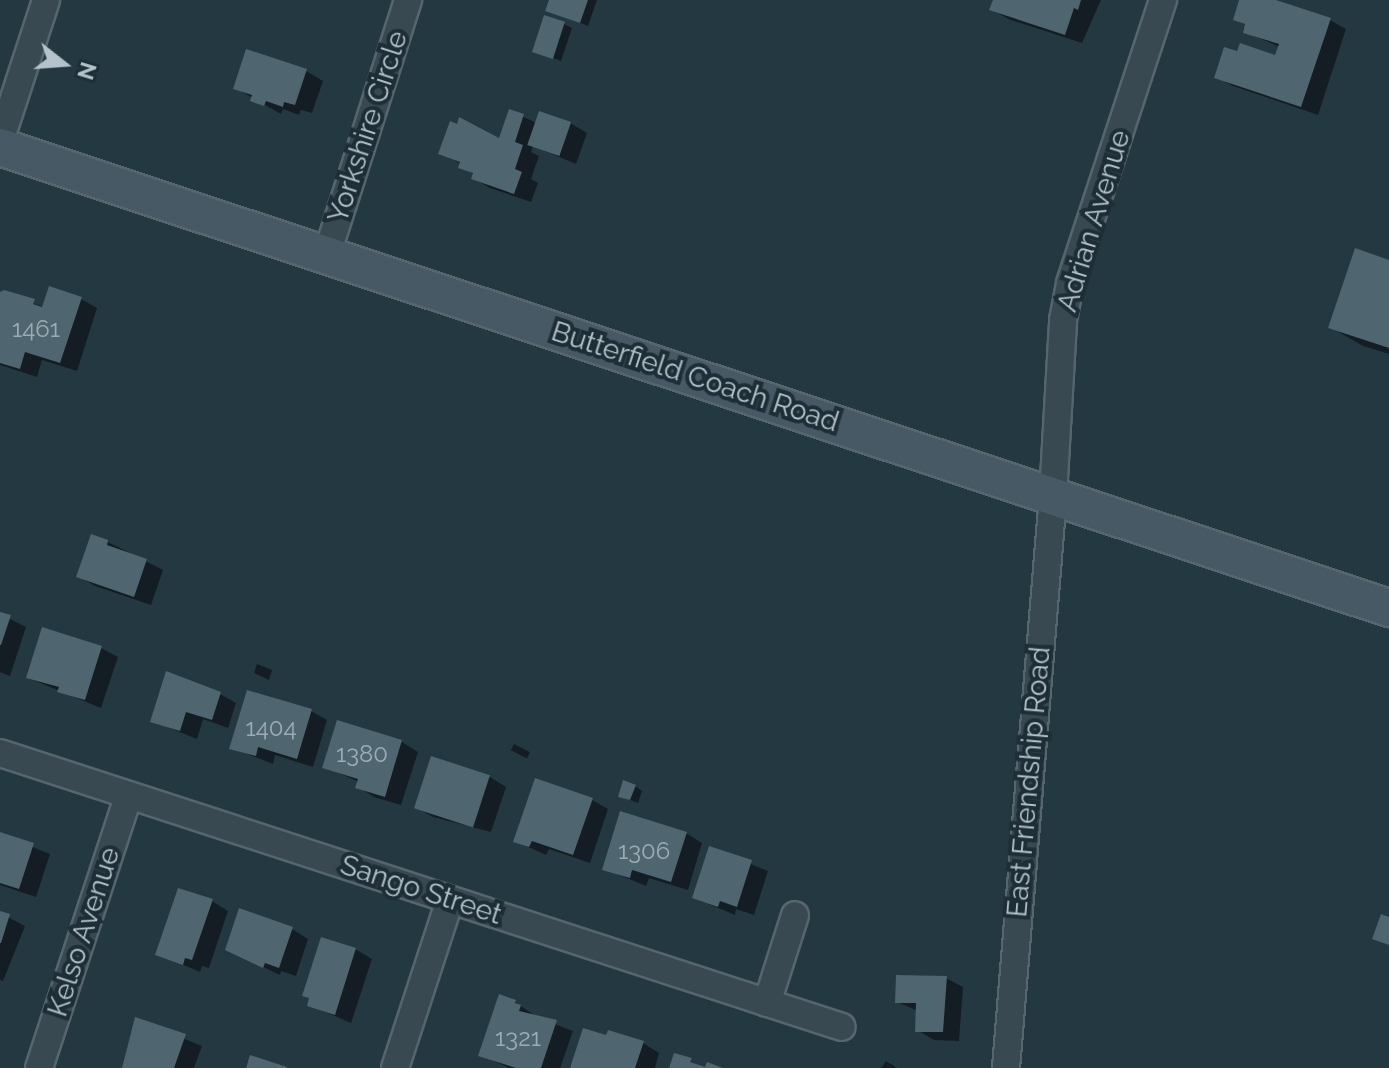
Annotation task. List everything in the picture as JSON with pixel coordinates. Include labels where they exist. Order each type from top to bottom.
[{"type":"main road","name":"Butterfield Coach Road","points":[[0,147],[1389,608]]},
{"type":"street","points":[[0,141],[46,0]]},
{"type":"street","name":"Yorkshire Circle","points":[[327,254],[408,0]]},
{"type":"street","name":"Adrian Avenue","points":[[1053,496],[1063,320],[1070,283],[1163,0]]},
{"type":"street","name":"East Friendship Road","points":[[1006,1068],[1053,496]]},
{"type":"street","name":"Sango Street","points":[[0,753],[842,1027]]},
{"type":"street","name":"Kelso Avenue","points":[[39,1068],[129,795]]},
{"type":"street","points":[[395,1068],[450,900]]},
{"type":"street","points":[[767,1003],[795,915]]},
{"type":"building","points":[[549,0],[588,0],[580,23],[545,11]]},
{"type":"building","points":[[993,0],[1081,0],[1078,10],[1074,8],[1065,35],[989,10]]},
{"type":"building","points":[[1239,0],[1276,0],[1331,18],[1301,107],[1214,78],[1224,47],[1237,51],[1240,43],[1275,55],[1279,44],[1243,33],[1245,24],[1233,20]]},
{"type":"building","points":[[544,15],[565,22],[553,59],[532,52]]},
{"type":"building","points":[[246,49],[307,69],[295,105],[284,102],[283,107],[266,101],[264,106],[250,101],[252,95],[233,89]]},
{"type":"building","points":[[509,109],[524,114],[515,142],[523,145],[515,169],[522,172],[514,194],[471,179],[473,173],[458,168],[460,162],[438,154],[450,121],[457,124],[459,117],[499,138]]},
{"type":"building","points":[[539,111],[571,122],[559,156],[527,145]]},
{"type":"building","points":[[1355,248],[1389,260],[1389,348],[1328,328]]},
{"type":"building","points":[[49,286],[82,297],[60,363],[25,352],[20,369],[0,363],[0,292],[4,290],[35,299],[33,304],[42,307]]},
{"type":"building","points":[[91,534],[108,540],[107,545],[147,559],[134,597],[76,577]]},
{"type":"building","points":[[0,612],[11,615],[1,645],[0,645]]},
{"type":"building","points":[[42,627],[102,646],[85,700],[57,692],[59,687],[26,678]]},
{"type":"building","points":[[166,671],[221,692],[212,720],[186,712],[180,731],[150,722]]},
{"type":"building","points":[[247,690],[312,709],[297,759],[258,747],[256,756],[229,749]]},
{"type":"building","points":[[337,720],[402,740],[385,797],[355,788],[358,779],[322,768]]},
{"type":"building","points":[[431,756],[490,775],[473,827],[414,808]]},
{"type":"building","points":[[535,778],[593,798],[573,855],[532,841],[529,847],[513,842]]},
{"type":"building","points":[[623,780],[636,785],[630,800],[618,797]]},
{"type":"building","points":[[620,811],[687,832],[671,882],[632,870],[630,878],[602,870]]},
{"type":"building","points":[[0,832],[34,843],[19,889],[0,883]]},
{"type":"building","points":[[709,846],[752,860],[737,907],[720,901],[718,907],[692,898]]},
{"type":"building","points":[[178,888],[213,899],[192,960],[185,958],[183,965],[155,955]]},
{"type":"building","points":[[239,908],[293,927],[279,968],[265,963],[263,968],[225,950]]},
{"type":"building","points":[[0,911],[10,914],[1,943],[0,943]]},
{"type":"building","points":[[1381,914],[1389,917],[1389,945],[1372,939]]},
{"type":"building","points":[[321,937],[356,948],[335,1015],[307,1006],[309,998],[302,996]]},
{"type":"building","points":[[896,975],[947,976],[943,1032],[915,1032],[916,1003],[895,1003]]},
{"type":"building","points":[[499,994],[516,1000],[515,1003],[521,1005],[519,1011],[557,1020],[541,1068],[516,1068],[478,1056]]},
{"type":"building","points":[[135,1017],[186,1034],[174,1068],[122,1068]]},
{"type":"building","points":[[583,1028],[606,1035],[608,1030],[644,1041],[635,1068],[570,1068]]},
{"type":"building","points":[[674,1053],[692,1058],[690,1062],[705,1067],[707,1062],[723,1068],[669,1068]]},
{"type":"building","points":[[250,1055],[287,1067],[287,1068],[246,1068]]}]
